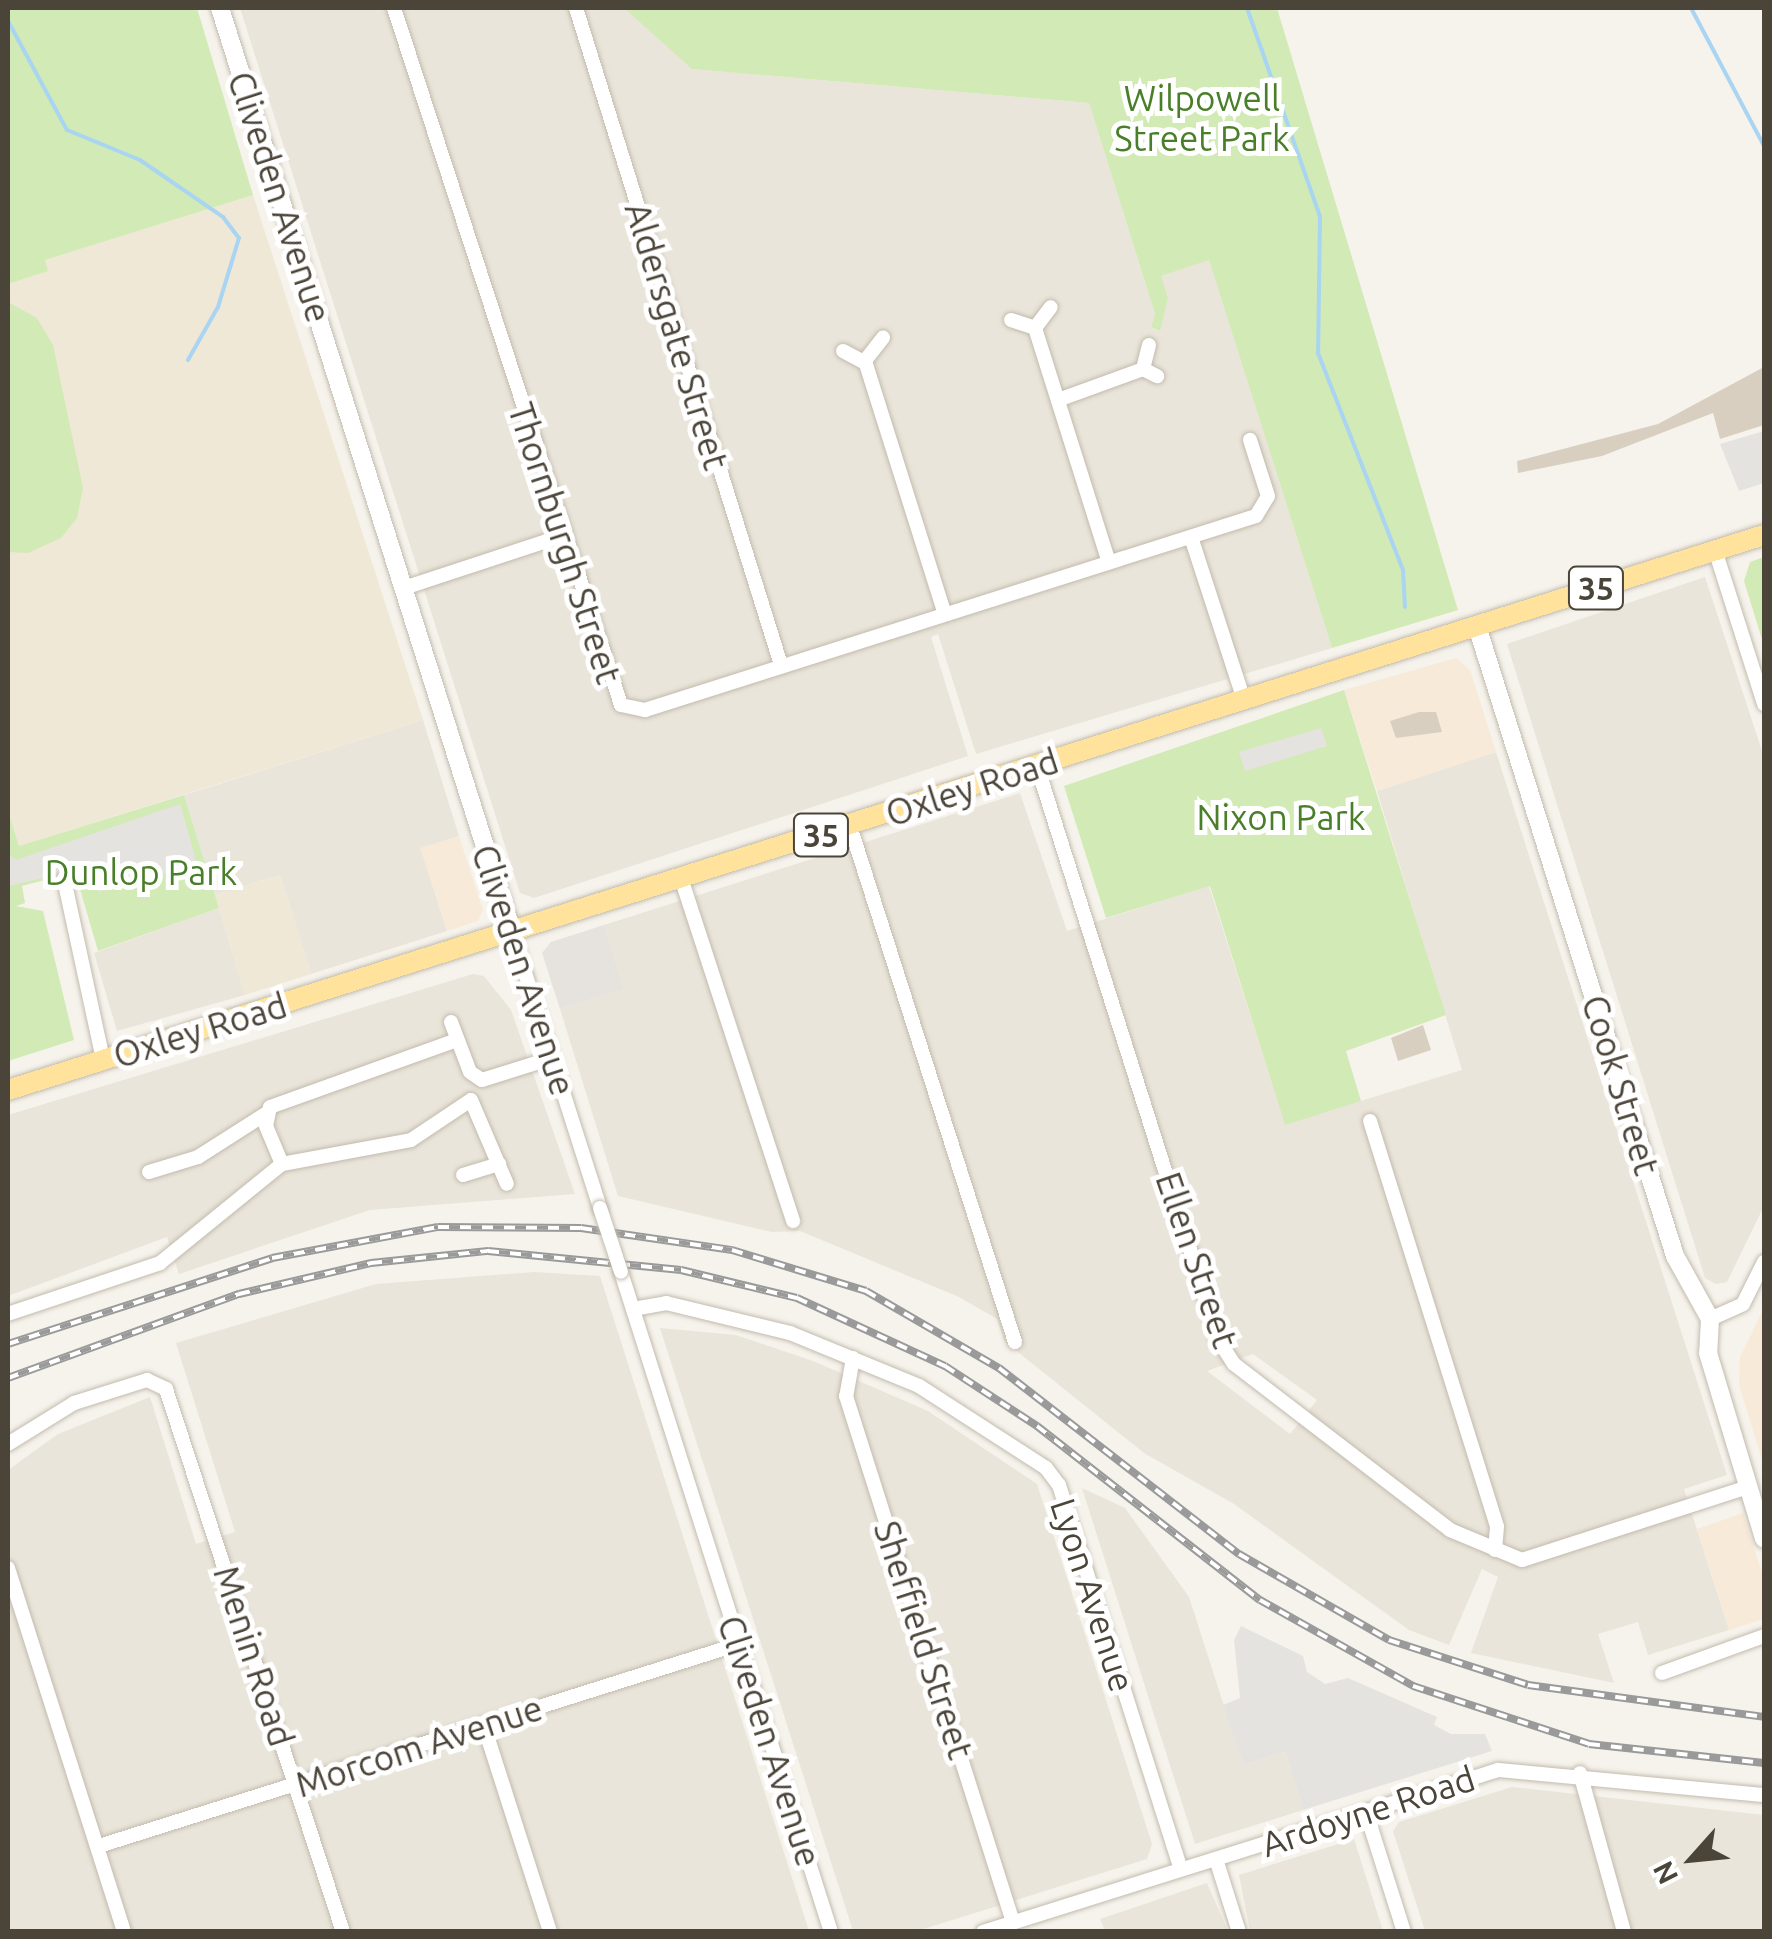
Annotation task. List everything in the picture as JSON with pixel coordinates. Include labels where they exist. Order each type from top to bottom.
[{"type":"main road","name":"Oxley Road","points":[[8,1090],[1764,535]]},
{"type":"street","name":"Cliveden Avenue","points":[[220,8],[831,1932]]},
{"type":"street","name":"Thornburgh Street","points":[[394,8],[562,536],[621,705],[644,710],[1192,537],[1265,508],[1250,440]]},
{"type":"street","name":"Aldersgate Street","points":[[576,8],[780,665]]},
{"type":"street","points":[[1036,328],[1051,307]]},
{"type":"street","points":[[1011,320],[1036,328]]},
{"type":"street","points":[[1036,328],[1108,562]]},
{"type":"street","points":[[864,361],[883,338]]},
{"type":"street","points":[[1142,369],[1148,345]]},
{"type":"street","points":[[843,352],[864,361],[945,614]]},
{"type":"street","points":[[1058,400],[1142,369],[1157,376]]},
{"type":"street","points":[[404,588],[562,536]]},
{"type":"street","points":[[1192,537],[1244,700]]},
{"type":"street","points":[[1716,550],[1764,704]]},
{"type":"street","name":"Cook Street","points":[[1478,626],[1675,1256],[1710,1319],[1708,1352],[1764,1540]]},
{"type":"street","name":"Ellen Street","points":[[1037,766],[1219,1342],[1234,1364],[1450,1530],[1495,1550],[1532,1559],[1748,1487]]},
{"type":"street","points":[[850,826],[1015,1342]]},
{"type":"street","points":[[682,878],[793,1221]]},
{"type":"street","points":[[64,879],[103,1060]]},
{"type":"street","points":[[451,1022],[470,1072],[482,1080]]},
{"type":"street","points":[[149,1172],[198,1157],[288,1095],[457,1040]]},
{"type":"street","points":[[8,1314],[160,1263],[282,1164],[410,1140],[472,1100],[482,1080],[552,1058]]},
{"type":"street","points":[[472,1100],[507,1184]]},
{"type":"street","points":[[267,1113],[282,1164]]},
{"type":"street","points":[[1370,1121],[1497,1527],[1495,1550]]},
{"type":"street","points":[[463,1175],[499,1164]]},
{"type":"street","points":[[1710,1319],[1743,1304],[1764,1262]]},
{"type":"street","name":"Lyon Avenue","points":[[634,1310],[666,1303],[746,1318],[853,1358],[957,1406],[1059,1484],[1181,1870]]},
{"type":"street","name":"Sheffield Street","points":[[853,1358],[846,1396],[1013,1922]]},
{"type":"street","name":"Menin Road","points":[[8,1444],[74,1404],[146,1380],[160,1384],[174,1404],[343,1932]]},
{"type":"street","points":[[8,1568],[124,1932]]},
{"type":"street","points":[[1662,1673],[1764,1636]]},
{"type":"street","name":"Morcom Avenue","points":[[99,1846],[740,1644]]},
{"type":"street","points":[[484,1726],[550,1932]]},
{"type":"street","name":"Ardoyne Road","points":[[983,1932],[1498,1770],[1580,1774],[1764,1795]]},
{"type":"street","points":[[1580,1774],[1624,1932]]},
{"type":"street","points":[[1366,1812],[1404,1932]]},
{"type":"street","points":[[1216,1859],[1238,1932]]},
{"type":"shaded area","points":[[240,8],[625,8],[693,69],[1089,103],[1155,314],[1151,327],[1159,331],[1161,276],[1209,259],[1332,648],[976,754],[938,634],[931,637],[968,756],[534,898],[520,893]]},
{"type":"shaded area","points":[[253,195],[423,720],[19,846],[8,811],[8,284],[47,271],[45,260]]},
{"type":"shaded area","points":[[1764,431],[1764,483],[1739,491],[1720,444]]},
{"type":"shaded area","points":[[1705,577],[1764,757],[1764,1206],[1727,1282],[1716,1284],[1705,1278],[1507,644]]},
{"type":"shaded area","points":[[1456,658],[1470,670],[1496,752],[1377,791],[1344,690]]},
{"type":"shaded area","points":[[423,720],[459,836],[421,849],[447,931],[311,974],[280,875],[215,895],[184,795]]},
{"type":"shaded area","points":[[1321,728],[1327,746],[1245,771],[1239,752]]},
{"type":"shaded area","points":[[1496,752],[1727,1475],[1684,1489],[1729,1630],[1648,1655],[1638,1622],[1598,1634],[1614,1683],[1471,1653],[1498,1577],[1482,1569],[1449,1645],[1409,1630],[1234,1504],[1144,1453],[1004,1341],[997,1319],[959,1297],[800,1231],[772,1232],[618,1196],[560,1009],[624,989],[604,925],[1020,793],[1067,931],[1209,886],[1285,1124],[1462,1070],[1377,791]],"holes":[[[1253,1354],[1317,1400],[1290,1434],[1207,1371]]]},
{"type":"shaded area","points":[[180,804],[197,864],[99,892],[89,881],[78,884],[74,871],[8,886],[8,854],[16,860]]},
{"type":"shaded area","points":[[459,836],[483,910],[478,921],[447,931],[420,848]]},
{"type":"shaded area","points":[[280,875],[311,974],[245,995],[215,895]]},
{"type":"shaded area","points":[[219,908],[245,995],[117,1031],[94,953]]},
{"type":"shaded area","points":[[604,925],[624,989],[560,1009],[542,953],[551,942]]},
{"type":"shaded area","points":[[473,974],[484,976],[511,1010],[575,1194],[370,1210],[179,1274],[167,1237],[8,1296],[8,1115]]},
{"type":"shaded area","points":[[534,1272],[600,1276],[809,1931],[8,1931],[8,1470],[58,1434],[150,1397],[196,1544],[235,1532],[176,1343],[376,1284]]},
{"type":"shaded area","points":[[1764,1308],[1764,1466],[1739,1385],[1740,1357]]},
{"type":"shaded area","points":[[660,1328],[736,1335],[813,1361],[928,1411],[1037,1484],[1152,1844],[1147,1859],[917,1931],[853,1931]]},
{"type":"shaded area","points":[[1082,1488],[1125,1508],[1189,1597],[1243,1765],[1285,1752],[1303,1810],[1195,1844]]},
{"type":"shaded area","points":[[1743,1513],[1764,1579],[1764,1619],[1729,1630],[1697,1529]]},
{"type":"shaded area","points":[[1241,1626],[1303,1656],[1307,1672],[1325,1684],[1348,1678],[1437,1717],[1434,1725],[1451,1734],[1485,1734],[1492,1751],[1303,1810],[1285,1752],[1243,1765],[1223,1705],[1240,1698],[1234,1640]]},
{"type":"shaded area","points":[[1512,1787],[1764,1815],[1764,1931],[1425,1931],[1393,1831],[1399,1822]]},
{"type":"shaded area","points":[[1354,1839],[1383,1931],[1250,1931],[1239,1875]]},
{"type":"shaded area","points":[[1207,1883],[1228,1931],[1105,1931],[1100,1919]]},
{"type":"green space","points":[[8,8],[197,8],[253,195],[45,260],[48,271],[8,284]]},
{"type":"green space","name":"Wilpowell Street Park","points":[[624,8],[1277,8],[1458,610],[1332,648],[1209,260],[1161,276],[1168,298],[1160,331],[1151,327],[1155,314],[1089,103],[692,69]]},
{"type":"green space","points":[[8,302],[37,318],[53,345],[83,488],[77,518],[61,538],[28,553],[8,552]]},
{"type":"green space","points":[[1764,557],[1764,646],[1744,581],[1750,562]]},
{"type":"green space","name":"Nixon Park","points":[[1344,690],[1446,1015],[1346,1051],[1361,1101],[1285,1125],[1210,886],[1106,918],[1064,786]]},
{"type":"green space","name":"Dunlop Park","points":[[184,795],[219,908],[98,951],[75,872],[22,886],[25,903],[16,906],[43,911],[74,1040],[8,1061],[8,811],[19,846]]},
{"type":"building","points":[[1764,367],[1764,425],[1720,439],[1713,413],[1602,456],[1518,473],[1517,461],[1658,424]]},
{"type":"building","points":[[1419,712],[1436,712],[1442,732],[1396,738],[1390,721]]},
{"type":"building","points":[[1423,1025],[1431,1050],[1398,1061],[1391,1038]]},
{"type":"waterway","points":[[1247,8],[1320,217],[1318,353],[1403,570],[1405,607]]},
{"type":"waterway","points":[[1691,8],[1764,146]]},
{"type":"waterway","points":[[8,21],[67,130],[140,160],[223,217],[239,238],[218,307],[188,360]]},
{"type":"railway","points":[[8,1344],[272,1258],[438,1227],[581,1228],[732,1250],[866,1291],[999,1368],[1239,1554],[1389,1640],[1528,1685],[1764,1717]]},
{"type":"railway","points":[[8,1378],[239,1294],[371,1263],[488,1251],[681,1270],[797,1298],[945,1366],[1037,1426],[1260,1600],[1413,1686],[1589,1744],[1764,1763]]}]
